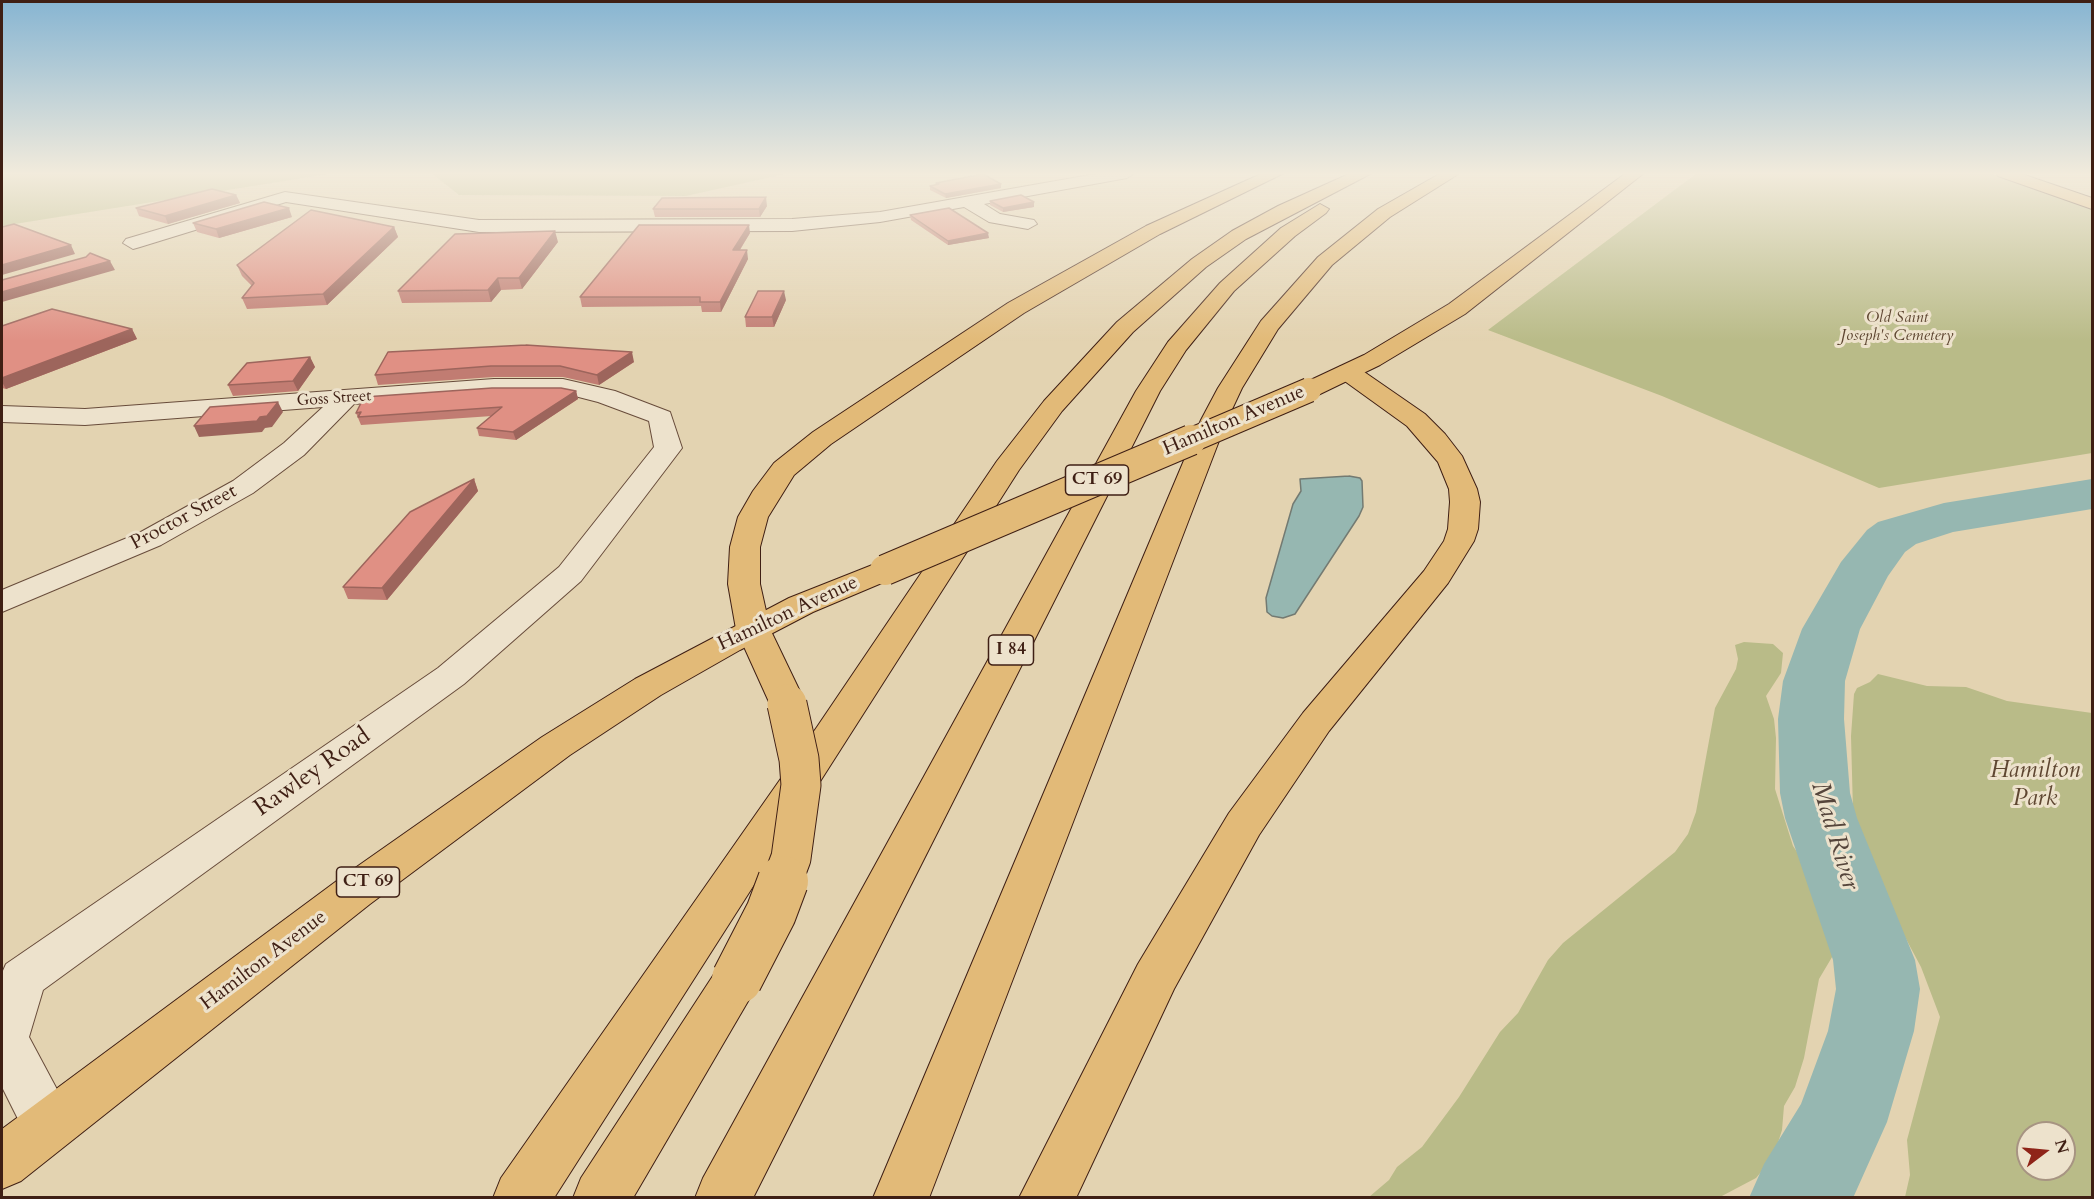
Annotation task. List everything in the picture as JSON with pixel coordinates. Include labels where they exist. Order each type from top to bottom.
[{"type":"main road","points":[[601,1197],[737,979],[771,913],[791,858],[800,808],[799,759],[787,704],[753,629],[744,584],[748,533],[767,491],[784,469],[802,453],[956,347],[1044,291],[1157,229]]},
{"type":"main road","points":[[520,1197],[850,707],[1007,467],[1053,405],[1125,327],[1199,263],[1250,229]]},
{"type":"main road","name":"I 84","points":[[723,1197],[1136,412],[1161,370],[1213,303],[1262,254],[1295,229]]},
{"type":"main road","points":[[901,1197],[1214,420],[1230,388],[1269,326],[1325,261],[1364,229]]},
{"type":"main road","name":"Hamilton Avenue","points":[[2,1162],[354,892],[517,772],[648,687],[753,629],[885,570],[1348,372],[1414,336],[1477,295],[1563,229]]},
{"type":"main road","points":[[1047,1197],[1155,978],[1244,824],[1316,722],[1437,576],[1463,529],[1465,502],[1461,482],[1452,462],[1436,440],[1416,420],[1348,372]]},
{"type":"street","points":[[133,243],[178,229]]},
{"type":"street","name":"Goss Street","points":[[2,414],[85,417],[494,386],[563,386],[606,396],[661,417]]},
{"type":"street","name":"Proctor Street","points":[[2,602],[150,539],[243,487],[294,449],[345,399]]},
{"type":"street","name":"Rawley Road","points":[[49,1125],[3,1039],[23,978],[451,676],[570,574],[669,448],[661,417]]},
{"type":"green space","name":"Old Saint Joseph's Cemetery","points":[[1623,229],[2092,229],[2092,453],[1879,488],[1662,396],[1488,330]]},
{"type":"green space","points":[[1744,642],[1773,644],[1783,653],[1781,673],[1766,696],[1774,719],[1776,738],[1775,789],[1793,846],[1836,910],[1841,929],[1841,942],[1819,979],[1804,1058],[1795,1087],[1784,1106],[1782,1130],[1775,1152],[1767,1165],[1756,1178],[1720,1197],[1369,1197],[1389,1180],[1397,1167],[1422,1147],[1459,1097],[1500,1032],[1518,1013],[1548,960],[1563,943],[1675,852],[1688,834],[1696,812],[1715,708],[1736,669],[1738,659],[1735,645]]},
{"type":"green space","name":"Hamilton Park","points":[[1878,674],[1927,686],[1966,687],[2007,701],[2092,713],[2092,1197],[1905,1197],[1910,1175],[1907,1140],[1940,1017],[1921,967],[1890,909],[1853,811],[1851,736],[1854,694],[1857,688],[1870,682]]},
{"type":"water","points":[[1349,476],[1360,478],[1362,481],[1363,507],[1359,516],[1295,614],[1283,618],[1272,616],[1267,612],[1266,598],[1293,504],[1301,491],[1300,479]]},
{"type":"building","points":[[2,229],[27,229],[71,245],[2,265]]},
{"type":"building","points":[[285,229],[392,229],[323,294],[242,298],[254,283],[237,265]]},
{"type":"building","points":[[636,229],[746,229],[733,250],[747,250],[720,302],[700,302],[700,297],[580,297]]},
{"type":"building","points":[[930,229],[982,229],[988,233],[948,241]]},
{"type":"building","points":[[555,231],[519,278],[498,278],[488,290],[398,291],[455,234]]},
{"type":"building","points":[[90,253],[110,261],[2,292],[2,280],[86,257]]},
{"type":"building","points":[[758,291],[784,291],[772,317],[745,317]]},
{"type":"building","points":[[52,309],[132,329],[2,378],[2,326]]},
{"type":"building","points":[[526,345],[632,352],[597,375],[560,366],[491,366],[375,375],[388,352]]},
{"type":"building","points":[[310,357],[293,381],[228,385],[247,363]]},
{"type":"building","points":[[492,388],[561,388],[576,391],[513,432],[477,428],[502,407],[358,417],[361,412],[356,413],[364,397]]},
{"type":"building","points":[[278,402],[267,416],[260,417],[257,421],[194,426],[210,407]]},
{"type":"building","points":[[474,479],[382,588],[343,587],[410,512]]},
{"type":"waterway","name":"Mad River","points":[[1798,1198],[1822,1161],[1841,1122],[1871,1031],[1878,989],[1874,960],[1821,818],[1815,793],[1811,719],[1814,681],[1831,629],[1861,574],[1886,541],[1897,533],[1944,518],[2092,494]]}]
